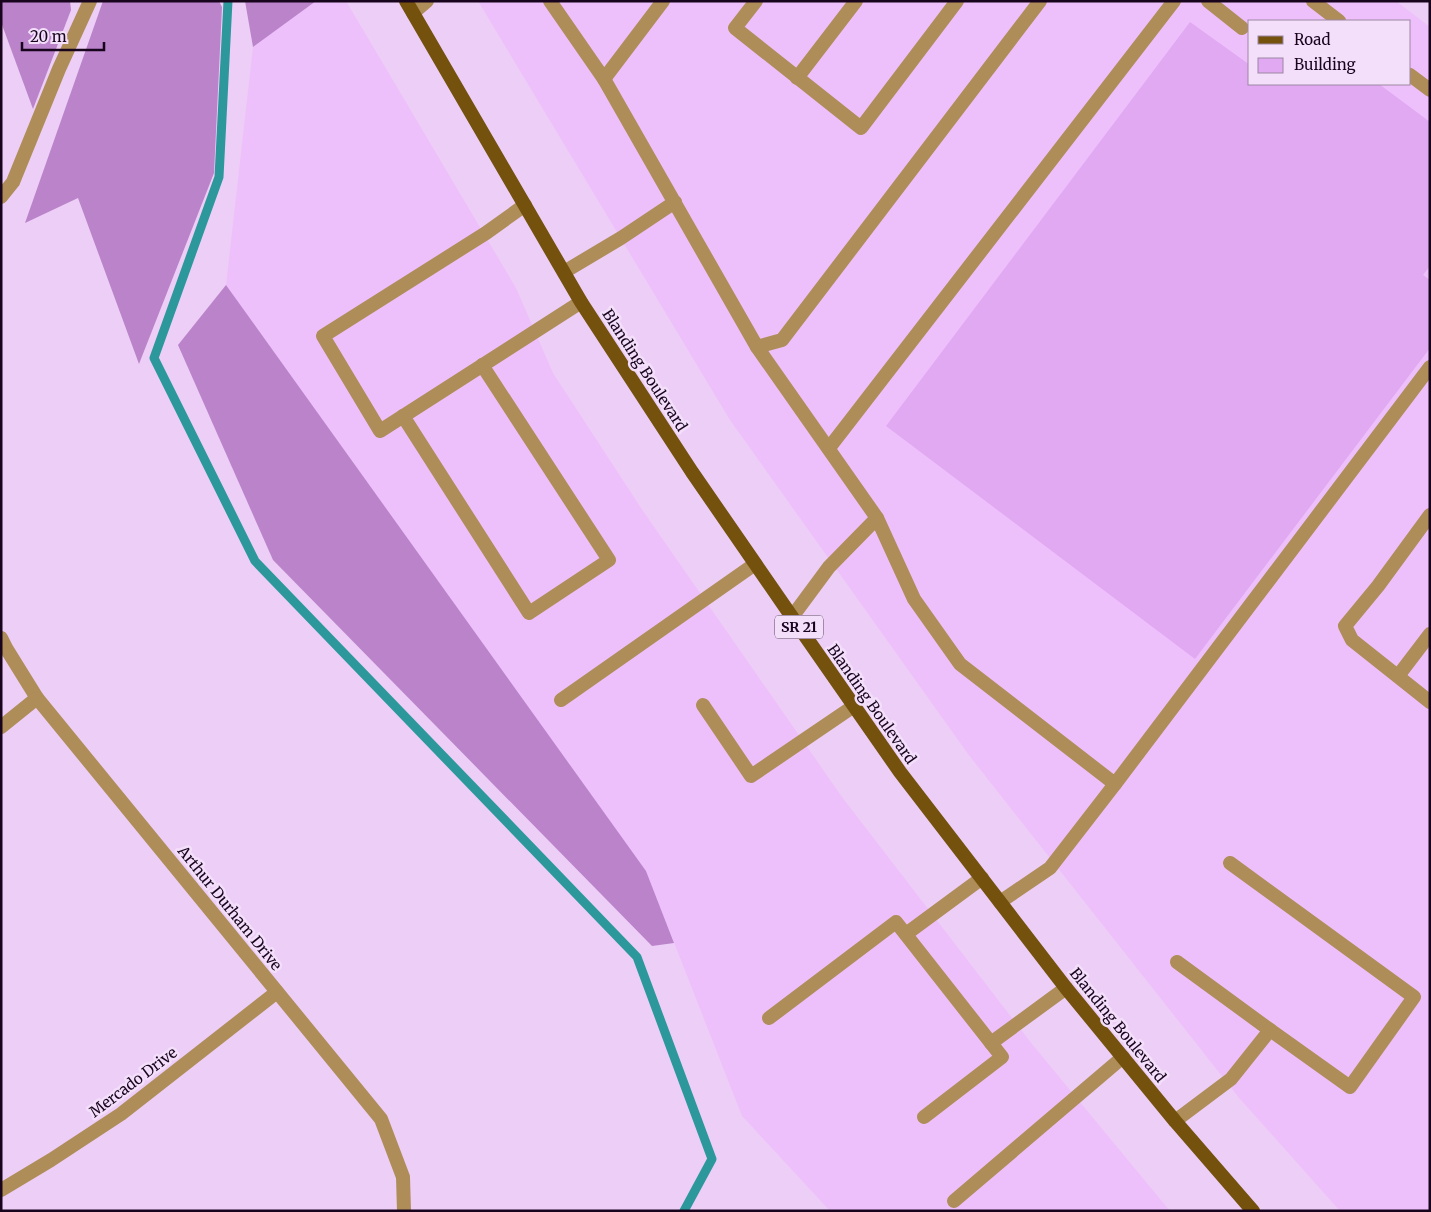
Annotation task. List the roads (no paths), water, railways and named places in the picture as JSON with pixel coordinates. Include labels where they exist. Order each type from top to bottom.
[{"type":"main road","name":"Blanding Boulevard","points":[[409,7],[581,302],[692,472],[792,618],[900,772],[1066,988],[1175,1121],[1253,1211]]},
{"type":"street","points":[[1,197],[13,182],[59,69],[90,1]]},
{"type":"street","points":[[409,7],[427,1]]},
{"type":"street","points":[[550,1],[604,79],[757,347],[877,518],[914,599],[960,664],[1115,784]]},
{"type":"street","points":[[604,79],[663,1]]},
{"type":"street","points":[[756,1],[735,28],[861,128],[957,1]]},
{"type":"street","points":[[797,78],[856,1]]},
{"type":"street","points":[[757,347],[782,340],[1040,1]]},
{"type":"street","points":[[828,448],[1174,1]]},
{"type":"street","points":[[1208,1],[1242,28]]},
{"type":"street","points":[[1313,1],[1339,20]]},
{"type":"street","points":[[1411,76],[1430,90]]},
{"type":"street","points":[[564,272],[621,238],[675,202]]},
{"type":"street","points":[[525,205],[323,336],[380,431],[581,302]]},
{"type":"street","points":[[403,416],[529,613],[609,560],[482,365]]},
{"type":"street","points":[[1000,902],[1050,868],[1430,367]]},
{"type":"street","points":[[1430,515],[1378,586],[1345,626],[1352,640],[1430,702]]},
{"type":"street","points":[[792,618],[829,567],[877,518]]},
{"type":"street","points":[[561,700],[755,564]]},
{"type":"street","points":[[1398,676],[1430,634]]},
{"type":"street","name":"Arthur Durham Drive","points":[[1,638],[37,698],[381,1119],[403,1177],[404,1211]]},
{"type":"street","points":[[1,728],[37,698]]},
{"type":"street","points":[[703,705],[751,776],[854,706]]},
{"type":"street","points":[[1177,962],[1350,1086],[1414,997],[1230,863]]},
{"type":"street","points":[[906,934],[982,878]]},
{"type":"street","points":[[769,1018],[896,922],[1002,1057],[924,1117]]},
{"type":"street","points":[[991,1043],[1066,988]]},
{"type":"street","name":"Mercado Drive","points":[[1,1190],[52,1160],[121,1114],[277,992]]},
{"type":"street","points":[[1175,1121],[1231,1079],[1270,1030]]},
{"type":"street","points":[[954,1201],[1123,1057]]},
{"type":"waterway","points":[[228,1],[219,177],[154,358],[255,561],[637,957],[712,1159],[684,1211]]}]
